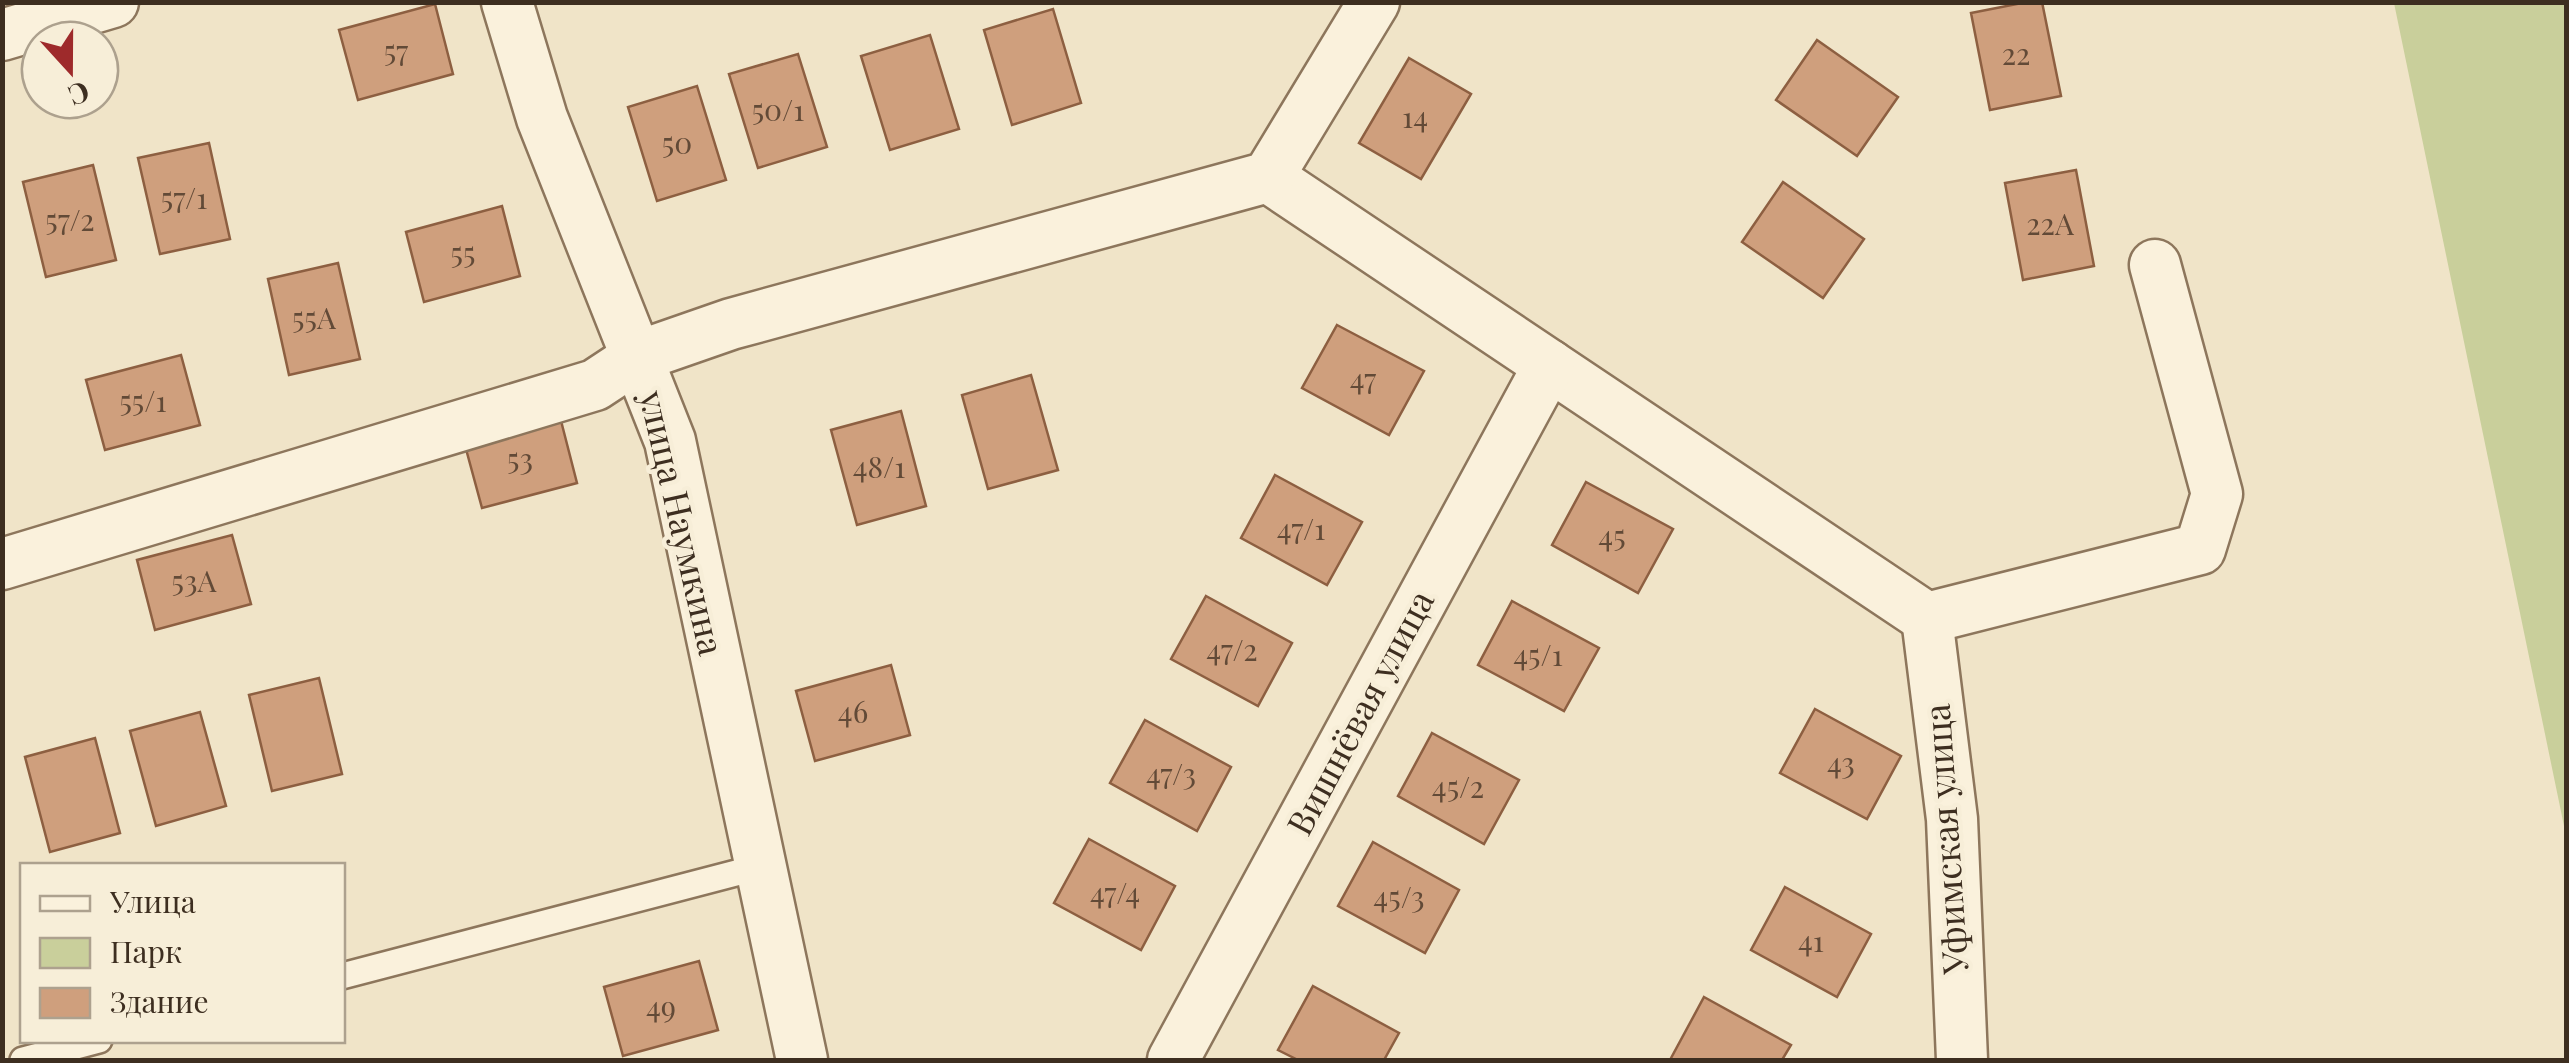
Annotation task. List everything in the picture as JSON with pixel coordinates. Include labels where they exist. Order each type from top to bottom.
[{"type":"street","points":[[2,35],[113,2]]},
{"type":"street","name":"улица Наумкина","points":[[508,2],[542,118],[670,441],[802,1060]]},
{"type":"street","points":[[2,564],[595,386],[639,356],[731,324],[1268,178],[1374,2]]},
{"type":"street","points":[[1268,178],[1927,618],[2200,549],[2217,494],[2155,265]]},
{"type":"street","name":"Вишнёвая улица","points":[[1173,1060],[1549,365]]},
{"type":"street","name":"Уфимская улица","points":[[1927,618],[1952,819],[1962,1060]]},
{"type":"lane","points":[[345,975],[759,867]]},
{"type":"lane","points":[[23,1060],[88,1043]]},
{"type":"green space","points":[[2394,3],[2566,3],[2566,838],[2564,826]]},
{"type":"building","points":[[2042,2],[2061,96],[1990,110],[1971,13]]},
{"type":"building","points":[[435,4],[453,74],[358,100],[339,30]]},
{"type":"building","points":[[1053,9],[1081,103],[1012,125],[984,30]]},
{"type":"building","points":[[930,35],[959,129],[890,150],[861,56]]},
{"type":"building","points":[[1817,40],[1898,97],[1857,156],[1776,100]]},
{"type":"building","points":[[798,54],[827,147],[758,168],[729,74]]},
{"type":"building","points":[[1409,58],[1471,94],[1421,179],[1359,143]]},
{"type":"building","points":[[697,86],[726,180],[657,201],[628,107]]},
{"type":"building","points":[[209,143],[230,239],[160,254],[138,158]]},
{"type":"building","points":[[93,165],[116,260],[46,277],[23,182]]},
{"type":"building","points":[[2076,170],[2094,266],[2023,280],[2005,183]]},
{"type":"building","points":[[1783,182],[1864,239],[1823,298],[1742,242]]},
{"type":"building","points":[[502,206],[520,276],[424,302],[406,232]]},
{"type":"building","points":[[338,263],[360,359],[289,375],[268,279]]},
{"type":"building","points":[[1337,325],[1424,371],[1389,435],[1302,388]]},
{"type":"building","points":[[181,355],[200,425],[105,450],[86,380]]},
{"type":"building","points":[[1031,375],[1058,470],[988,489],[962,395]]},
{"type":"building","points":[[901,411],[926,506],[857,525],[831,430]]},
{"type":"building","points":[[559,413],[577,483],[482,508],[463,438]]},
{"type":"building","points":[[1275,475],[1362,522],[1327,585],[1241,538]]},
{"type":"building","points":[[1586,482],[1673,529],[1638,593],[1552,545]]},
{"type":"building","points":[[232,535],[251,604],[155,630],[137,560]]},
{"type":"building","points":[[1206,596],[1292,643],[1258,706],[1171,659]]},
{"type":"building","points":[[1512,601],[1599,648],[1564,711],[1478,665]]},
{"type":"building","points":[[891,665],[910,735],[815,761],[796,691]]},
{"type":"building","points":[[319,678],[342,774],[272,791],[249,695]]},
{"type":"building","points":[[1815,709],[1901,756],[1867,819],[1780,773]]},
{"type":"building","points":[[200,712],[226,806],[156,826],[130,731]]},
{"type":"building","points":[[1145,720],[1231,767],[1197,831],[1110,783]]},
{"type":"building","points":[[1432,733],[1519,780],[1484,844],[1398,796]]},
{"type":"building","points":[[95,738],[120,833],[50,852],[25,757]]},
{"type":"building","points":[[1089,839],[1175,886],[1141,950],[1054,903]]},
{"type":"building","points":[[1373,842],[1459,890],[1425,953],[1338,906]]},
{"type":"building","points":[[1785,887],[1871,934],[1837,997],[1751,950]]},
{"type":"building","points":[[699,961],[718,1030],[623,1056],[604,987]]},
{"type":"building","points":[[1313,986],[1399,1033],[1384,1060],[1298,1060],[1278,1050]]},
{"type":"building","points":[[1704,997],[1791,1045],[1782,1060],[1670,1060]]}]
